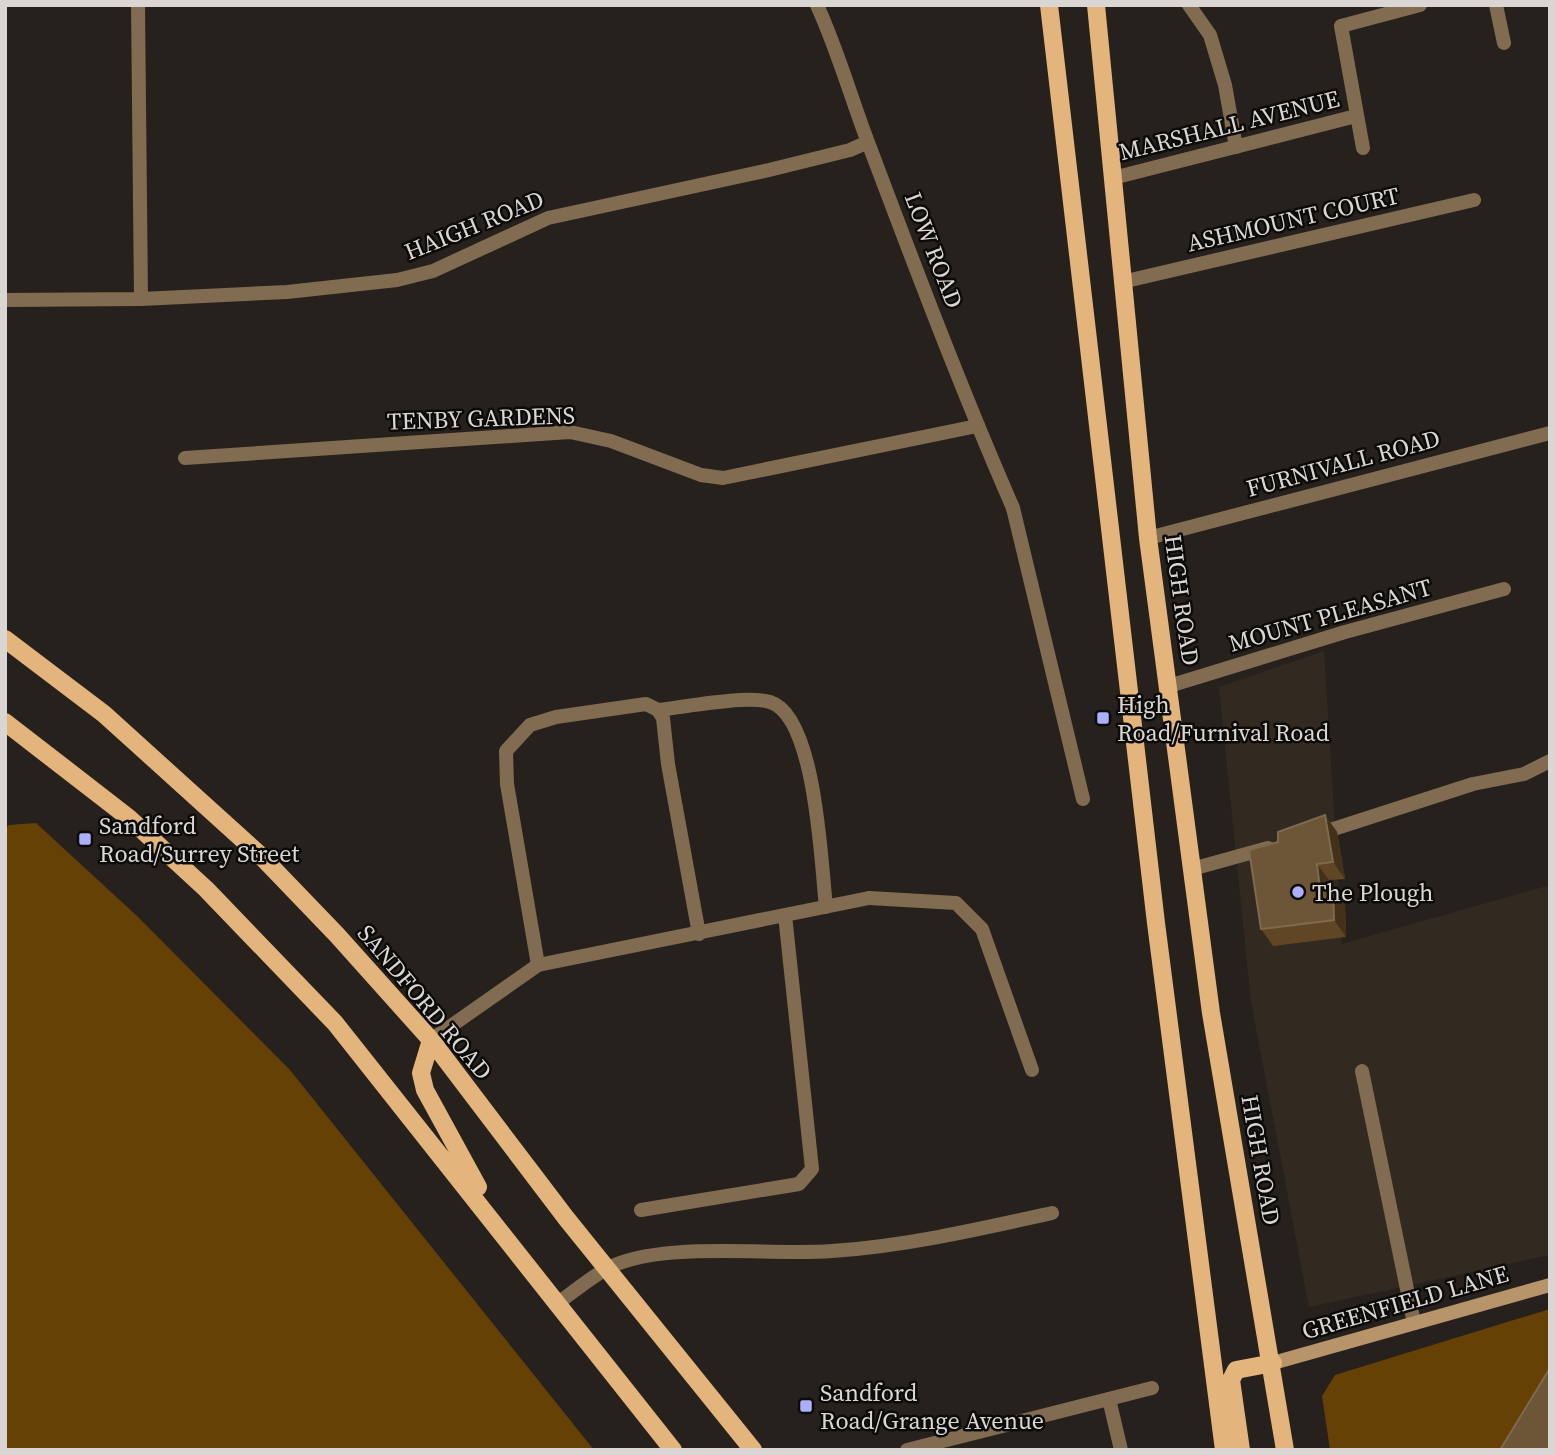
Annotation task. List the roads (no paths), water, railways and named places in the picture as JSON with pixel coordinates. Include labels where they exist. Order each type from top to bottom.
[{"type":"main road","points":[[1049,5],[1147,854],[1224,1450]]},
{"type":"main road","name":"HIGH ROAD","points":[[1096,5],[1148,538],[1211,1013],[1273,1363],[1285,1450]]},
{"type":"main road","name":"SANDFORD ROAD","points":[[5,639],[104,714],[261,856],[337,935],[431,1040],[607,1269],[752,1450]]},
{"type":"main road","points":[[5,722],[128,818],[206,889],[298,983],[382,1080],[673,1450]]},
{"type":"main road","points":[[431,1040],[421,1073],[425,1090],[435,1113],[507,1238]]},
{"type":"main road","points":[[1211,1345],[1236,1370]]},
{"type":"main road","points":[[1236,1370],[1273,1363]]},
{"type":"main road","points":[[1236,1370],[1231,1380],[1241,1450]]},
{"type":"street","points":[[138,5],[141,299]]},
{"type":"street","name":"LOW ROAD","points":[[817,5],[836,47],[868,142],[977,426],[1013,509],[1083,799]]},
{"type":"street","points":[[1189,5],[1210,35],[1226,85],[1236,146]]},
{"type":"street","name":"MARSHALL AVENUE","points":[[1363,148],[1341,26],[1420,5]]},
{"type":"street","points":[[1496,5],[1504,43]]},
{"type":"street","name":"MARSHALL AVENUE","points":[[1113,178],[1356,116]]},
{"type":"street","name":"HAIGH ROAD","points":[[5,300],[141,299],[287,292],[397,280],[433,271],[548,218],[769,170],[850,150],[868,142]]},
{"type":"street","name":"ASHMOUNT COURT","points":[[1122,282],[1474,200]]},
{"type":"street","name":"TENBY GARDENS","points":[[185,458],[570,432],[611,441],[701,475],[723,478],[977,426]]},
{"type":"street","name":"FURNIVALL ROAD","points":[[1148,538],[1550,433]]},
{"type":"street","name":"MOUNT PLEASANT","points":[[1169,686],[1504,589]]},
{"type":"street","points":[[538,965],[507,784],[506,751],[530,725],[556,717],[646,704],[658,710],[770,702],[791,716],[809,764],[826,907]]},
{"type":"street","points":[[658,710],[663,718],[668,764],[699,934]]},
{"type":"street","points":[[1309,837],[1472,784],[1524,774],[1550,761]]},
{"type":"street","points":[[1192,869],[1283,844]]},
{"type":"street","points":[[431,1040],[538,965],[869,898],[956,903],[970,914],[982,929],[1032,1070]]},
{"type":"street","points":[[641,1210],[799,1184],[812,1169],[785,915]]},
{"type":"street","points":[[1362,1071],[1414,1323]]},
{"type":"street","points":[[558,1303],[607,1269],[668,1254],[832,1251],[967,1232],[1052,1213]]},
{"type":"street","name":"GREENFIELD LANE","points":[[1273,1363],[1550,1285]]},
{"type":"street","points":[[907,1450],[1152,1388]]},
{"type":"street","points":[[1109,1399],[1121,1450]]},
{"type":"place","name":"High Road/Furnival Road","points":[[1103,718]]},
{"type":"place","name":"Sandford Road/Surrey Street","points":[[85,839]]},
{"type":"place","name":"The Plough","points":[[1298,892]]},
{"type":"place","name":"Sandford Road/Grange Avenue","points":[[806,1406]]}]
